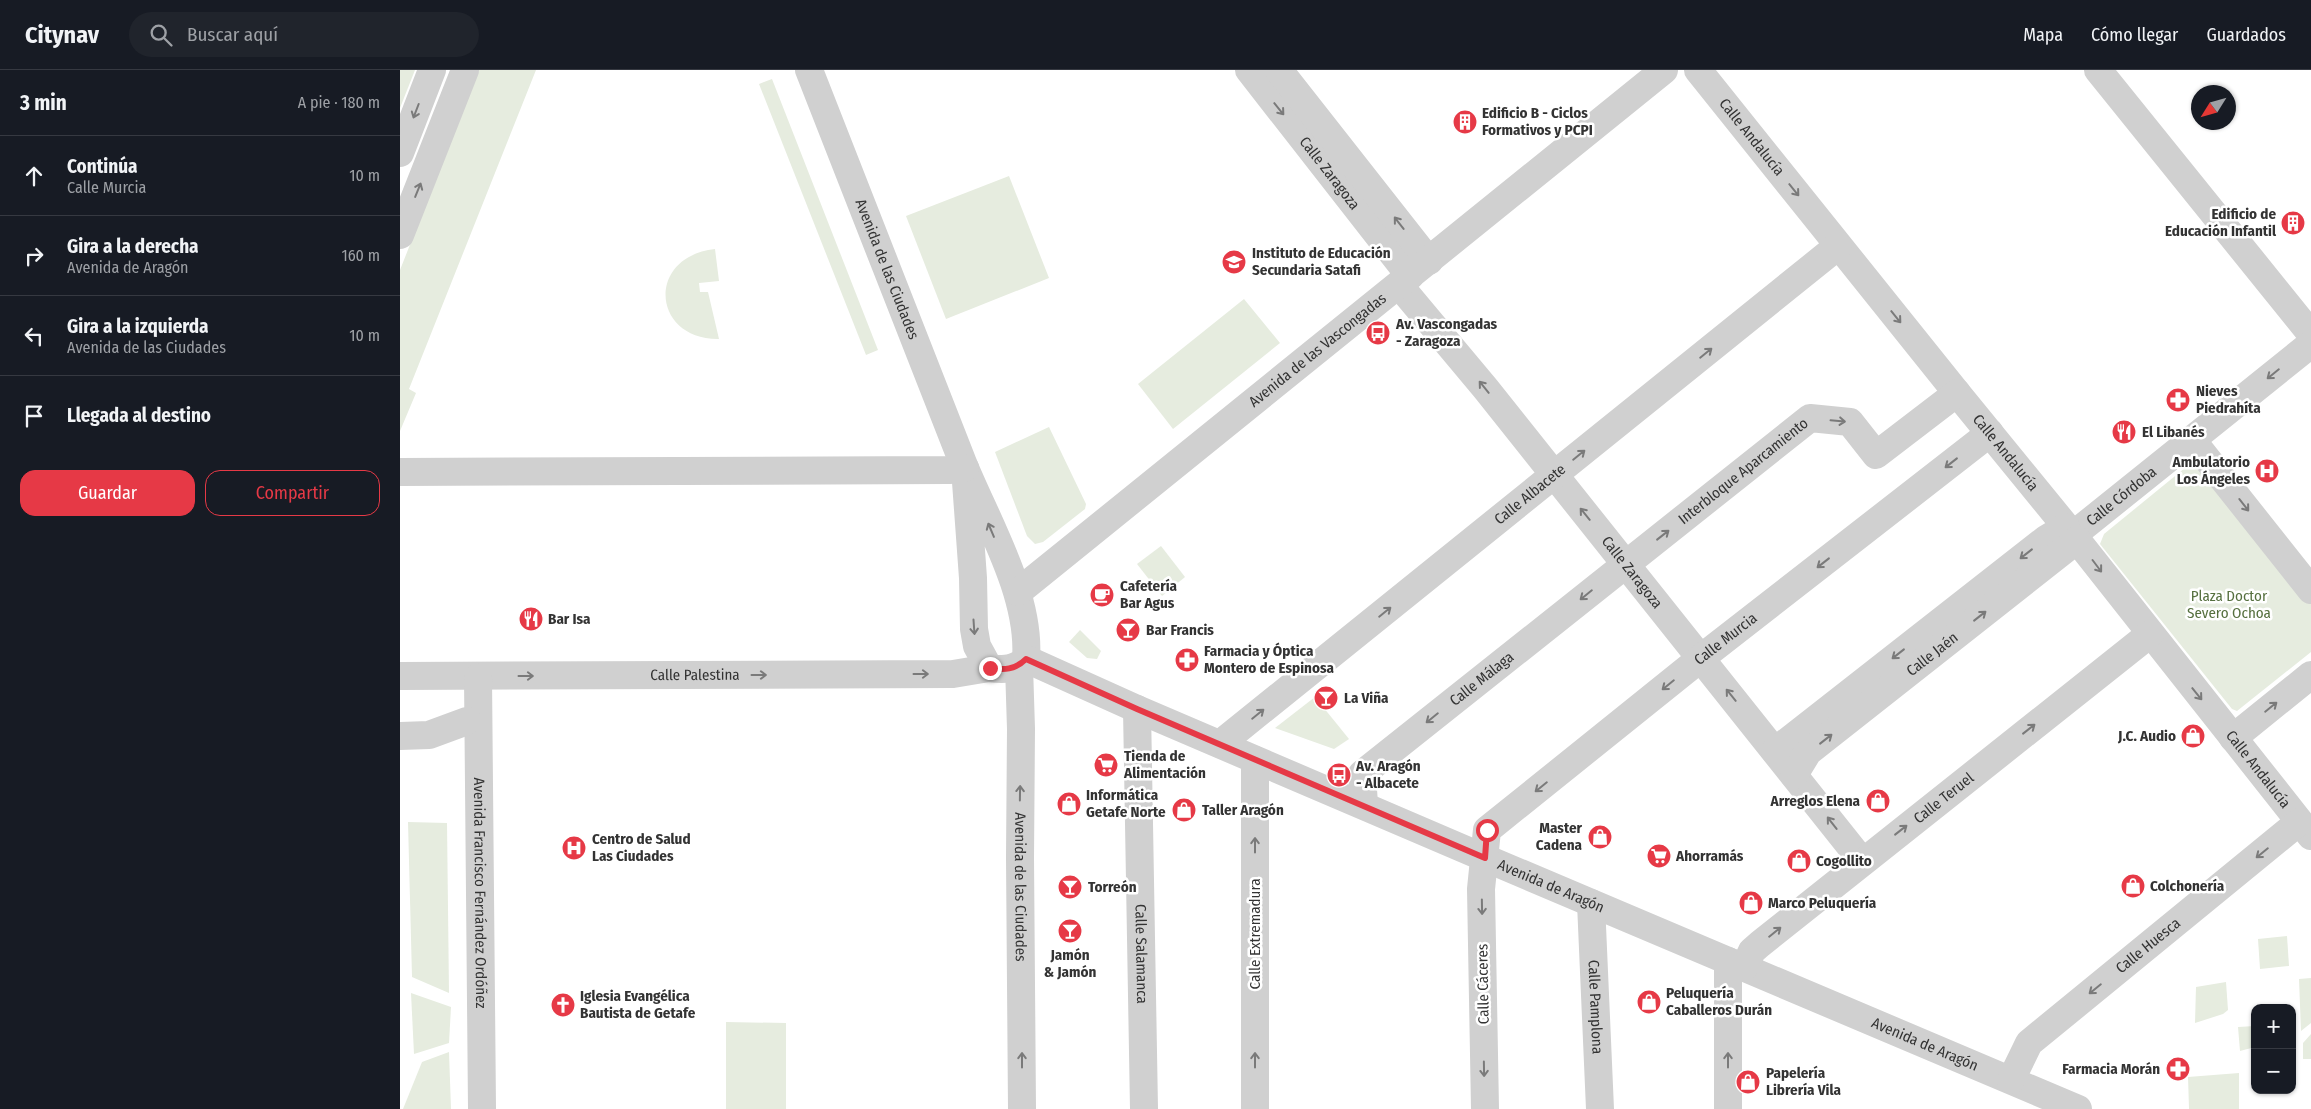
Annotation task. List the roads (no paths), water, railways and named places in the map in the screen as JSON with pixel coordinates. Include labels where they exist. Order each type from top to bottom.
[{"type":"street","points":[[400,153],[432,70]]},
{"type":"street","points":[[400,235],[465,70]]},
{"type":"street","name":"Avenida de las Ciudades","points":[[809,70],[965,468],[1015,583],[1027,645],[1023,662],[1021,729],[1022,1109]]},
{"type":"street","name":"Calle Zaragoza","points":[[1249,70],[1412,274]]},
{"type":"street","name":"Calle Zaragoza","points":[[1279,70],[1486,389],[1862,861]]},
{"type":"street","name":"Avenida de las Vascongadas","points":[[1015,583],[1412,274],[1664,70]]},
{"type":"street","name":"Calle Andalucía","points":[[1698,70],[2072,534],[2305,829]]},
{"type":"street","points":[[2098,70],[2311,334]]},
{"type":"street","name":"Calle Albacete","points":[[1220,744],[1838,246]]},
{"type":"street","name":"Calle Córdoba","points":[[2072,534],[2311,344]]},
{"type":"street","name":"Interbloque Aparcamiento","points":[[1625,564],[1810,418],[1850,422],[1876,455],[1957,393]]},
{"type":"street","name":"Calle Murcia","points":[[1485,858],[1487,830],[1701,658],[1990,433]]},
{"type":"street","points":[[2192,440],[2311,590]]},
{"type":"street","points":[[400,472],[948,470],[965,468]]},
{"type":"street","name":"Avenida de las Ciudades","points":[[965,468],[973,578],[974,629],[977,646],[990,668]]},
{"type":"street","name":"Calle Jaén","points":[[1775,751],[2046,539],[2072,534]]},
{"type":"street","name":"Calle Jaén","points":[[1794,775],[1808,752],[2072,534]]},
{"type":"street","name":"Calle Málaga","points":[[1364,805],[1362,774],[1625,564]]},
{"type":"street","points":[[973,578],[980,571],[999,570],[1015,583]]},
{"type":"street","name":"Calle Teruel","points":[[1736,964],[1862,861],[2150,634]]},
{"type":"street","points":[[990,668],[1003,670],[1023,662]]},
{"type":"street","name":"Avenida de Aragón","points":[[1023,662],[2078,1109]]},
{"type":"street","name":"Calle Palestina","points":[[400,676],[953,674],[990,668]]},
{"type":"street","points":[[2233,738],[2311,675]]},
{"type":"street","name":"Avenida Francisco Fernández Ordóñez","points":[[478,677],[482,1109]]},
{"type":"street","name":"Calle Salamanca","points":[[1137,709],[1144,1109]]},
{"type":"street","points":[[400,736],[429,735],[467,721]]},
{"type":"street","name":"Calle Extremadura","points":[[1255,760],[1255,1109]]},
{"type":"street","name":"Calle Huesca","points":[[2011,1080],[2029,1043],[2305,829]]},
{"type":"street","name":"Calle Cáceres","points":[[1485,858],[1481,889],[1485,1109]]},
{"type":"street","name":"Calle Pamplona","points":[[1591,903],[1600,1109]]},
{"type":"street","points":[[1728,1109],[1736,964]]},
{"type":"place","name":"Edificio B - Ciclos Formativos y PCPI","points":[[1465,122]]},
{"type":"place","name":"Edificio de Educación Infantil","points":[[2293,223]]},
{"type":"place","name":"Instituto de Educación Secundaria Satafi","points":[[1234,262]]},
{"type":"place","name":"Av. Vascongadas - Zaragoza","points":[[1378,333]]},
{"type":"place","name":"Nieves Piedrahíta","points":[[2178,400]]},
{"type":"place","name":"El Libanés","points":[[2124,432]]},
{"type":"place","name":"Ambulatorio Los Ángeles","points":[[2267,471]]},
{"type":"place","name":"Cafetería Bar Agus","points":[[1102,595]]},
{"type":"place","name":"Bar Isa","points":[[531,619]]},
{"type":"place","name":"Bar Francis","points":[[1128,630]]},
{"type":"place","name":"Farmacia y Óptica Montero de Espinosa","points":[[1187,660]]},
{"type":"place","name":"La Viña","points":[[1326,698]]},
{"type":"place","name":"J.C. Audio","points":[[2193,736]]},
{"type":"place","name":"Tienda de Alimentación","points":[[1106,765]]},
{"type":"place","name":"Av. Aragón - Albacete","points":[[1339,775]]},
{"type":"place","name":"Arreglos Elena","points":[[1878,801]]},
{"type":"place","name":"Informática Getafe Norte","points":[[1069,804]]},
{"type":"place","name":"Taller Aragón","points":[[1184,810]]},
{"type":"place","name":"Master Cadena","points":[[1600,837]]},
{"type":"place","name":"Centro de Salud Las Ciudades","points":[[574,848]]},
{"type":"place","name":"Ahorramás","points":[[1659,856]]},
{"type":"place","name":"Cogollito","points":[[1799,861]]},
{"type":"place","name":"Colchonería","points":[[2133,886]]},
{"type":"place","name":"Torreón","points":[[1070,887]]},
{"type":"place","name":"Marco Peluquería","points":[[1751,903]]},
{"type":"place","name":"Jamón & Jamón","points":[[1070,931]]},
{"type":"place","name":"Peluquería Caballeros Durán","points":[[1649,1002]]},
{"type":"place","name":"Iglesia Evangélica Bautista de Getafe","points":[[563,1005]]},
{"type":"place","name":"Farmacia Morán","points":[[2178,1069]]},
{"type":"place","name":"Papelería Librería Vila","points":[[1748,1082]]},
{"type":"park label","name":"Plaza Doctor Severo Ochoa","points":[[2229,604]]}]
